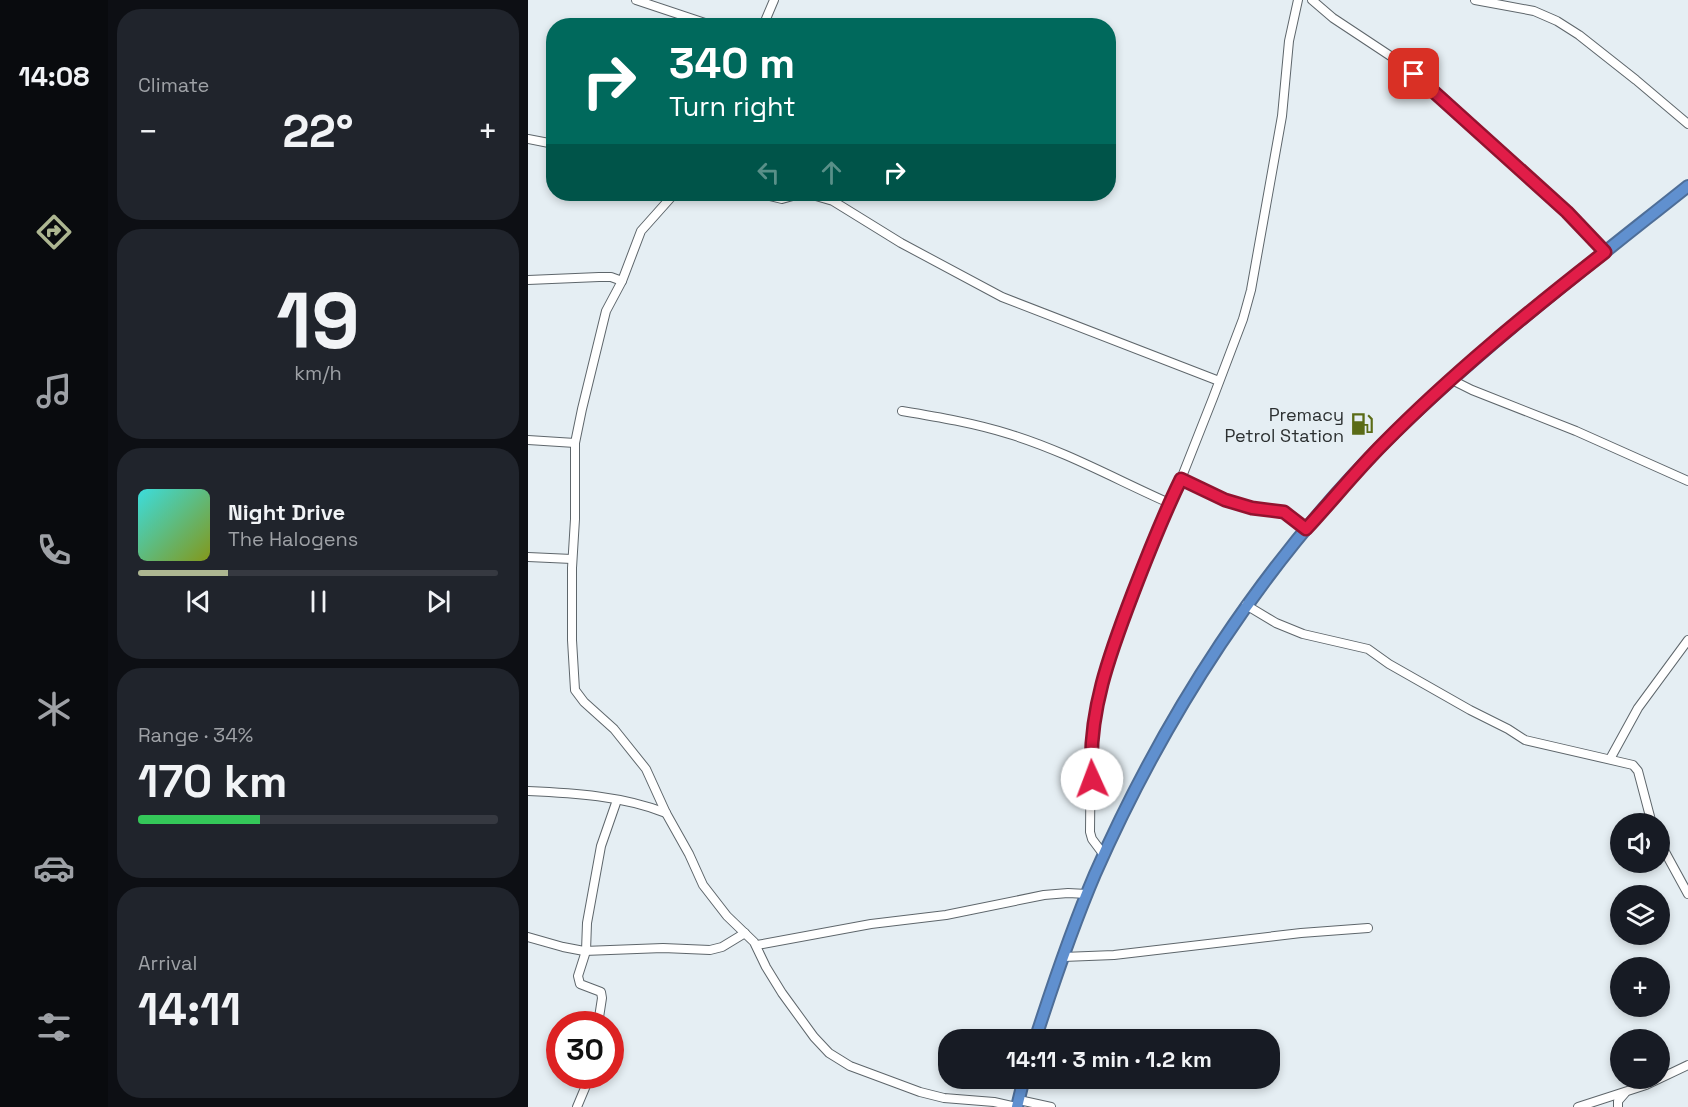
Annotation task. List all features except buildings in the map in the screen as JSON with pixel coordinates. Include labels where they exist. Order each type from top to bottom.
[{"type":"highway","points":[[1039,1029],[1087,894],[1139,781],[1197,681],[1246,605],[1306,529],[1383,444],[1492,344],[1688,186]]},
{"type":"highway","points":[[1017,1105],[1021,1089]]},
{"type":"street","points":[[636,0],[690,18]]},
{"type":"street","points":[[767,18],[774,0]]},
{"type":"street","points":[[1104,855],[1092,839],[1090,832],[1093,726],[1111,652],[1243,319],[1255,272],[1282,116],[1288,41],[1298,0]]},
{"type":"street","points":[[1312,0],[1333,18],[1401,63],[1428,84],[1567,212],[1605,252]]},
{"type":"street","points":[[1475,0],[1534,11],[1557,21],[1579,35],[1688,124]]},
{"type":"street","points":[[528,139],[546,142]]},
{"type":"street","points":[[668,201],[641,231],[622,281],[603,320],[575,443],[575,519],[572,559],[572,640],[575,690],[578,696],[614,729],[638,757],[703,885],[714,901],[757,945],[766,967],[782,993],[819,1043],[840,1061],[932,1096],[1051,1107]]},
{"type":"street","points":[[833,201],[901,243],[1002,297],[1219,381]]},
{"type":"street","points":[[528,280],[606,277],[622,281]]},
{"type":"street","points":[[1452,380],[1576,431],[1688,481]]},
{"type":"street","points":[[902,411],[946,418],[1010,434],[1063,454],[1169,503]]},
{"type":"street","points":[[528,440],[575,443]]},
{"type":"street","points":[[1181,479],[1214,496],[1232,502],[1252,508],[1284,512],[1306,529]]},
{"type":"street","points":[[528,557],[572,559]]},
{"type":"street","points":[[1246,605],[1276,623],[1303,634],[1368,649],[1389,664],[1525,740],[1630,764],[1638,771],[1649,813]]},
{"type":"street","points":[[1611,759],[1638,708],[1688,640]]},
{"type":"street","points":[[528,791],[569,793],[617,800],[645,805],[666,813]]},
{"type":"street","points":[[600,1011],[601,992],[582,985],[578,980],[586,951],[587,923],[601,846],[617,800]]},
{"type":"street","points":[[1670,861],[1688,894]]},
{"type":"street","points":[[757,945],[871,924],[946,915],[1044,895],[1087,894]]},
{"type":"street","points":[[1063,957],[1114,955],[1301,933],[1368,928]]},
{"type":"street","points":[[528,937],[574,950],[586,951],[663,948],[710,950],[722,947],[745,933]]},
{"type":"street","points":[[1578,1107],[1626,1092],[1688,1065]]},
{"type":"street","points":[[577,1107],[585,1089]]},
{"type":"street","points":[[1618,1107],[1618,1101],[1626,1092]]},
{"type":"place","name":"Premacy Petrol Station","points":[[1362,424]]},
{"type":"route","points":[[1092,779],[1092,734],[1104,674],[1148,555],[1181,479],[1204,492],[1225,500],[1252,508],[1284,512],[1306,529],[1383,444],[1414,415],[1492,344],[1605,252],[1576,220],[1428,84],[1414,74]]}]
